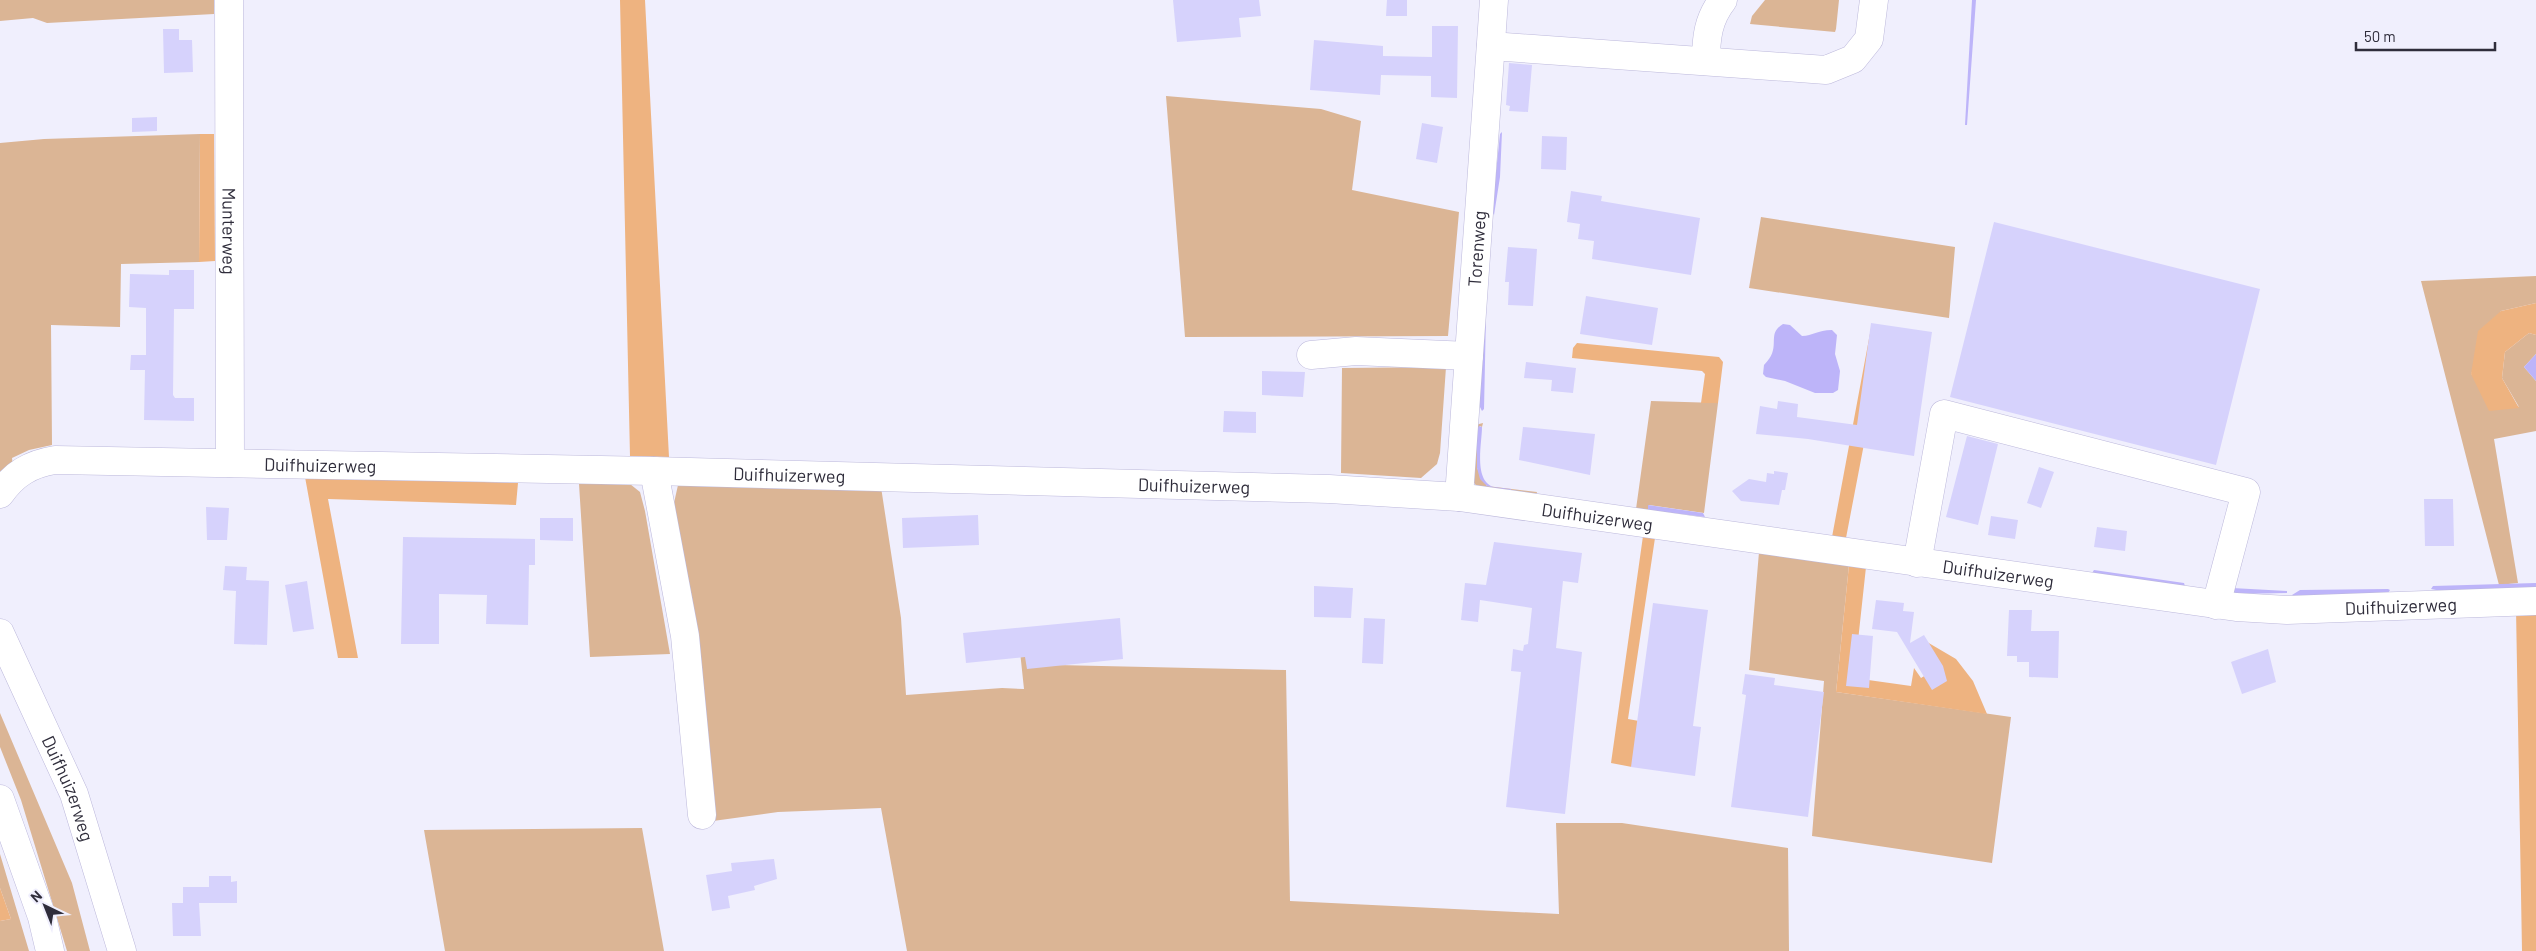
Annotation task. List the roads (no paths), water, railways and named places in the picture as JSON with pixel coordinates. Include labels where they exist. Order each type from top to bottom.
[{"type":"street","name":"Munterweg","points":[[229,0],[230,463]]},
{"type":"street","name":"Torenweg","points":[[1460,497],[1494,0]]},
{"type":"street","points":[[1706,61],[1707,33],[1716,9],[1723,0]]},
{"type":"street","points":[[1491,46],[1826,70],[1853,59],[1869,39],[1874,0]]},
{"type":"street","points":[[1311,355],[1356,351],[1469,356]]},
{"type":"street","points":[[1917,563],[1944,414],[2246,492],[2216,605]]},
{"type":"street","name":"Duifhuizerweg","points":[[0,494],[8,482],[24,469],[46,462],[230,463],[654,471],[1330,489],[1460,497],[2216,605],[2287,610],[2536,601]]},
{"type":"street","points":[[654,471],[685,636],[702,815]]},
{"type":"street","name":"Duifhuizerweg","points":[[0,633],[74,794],[122,951]]},
{"type":"street","points":[[0,799],[42,917],[50,951]]}]
